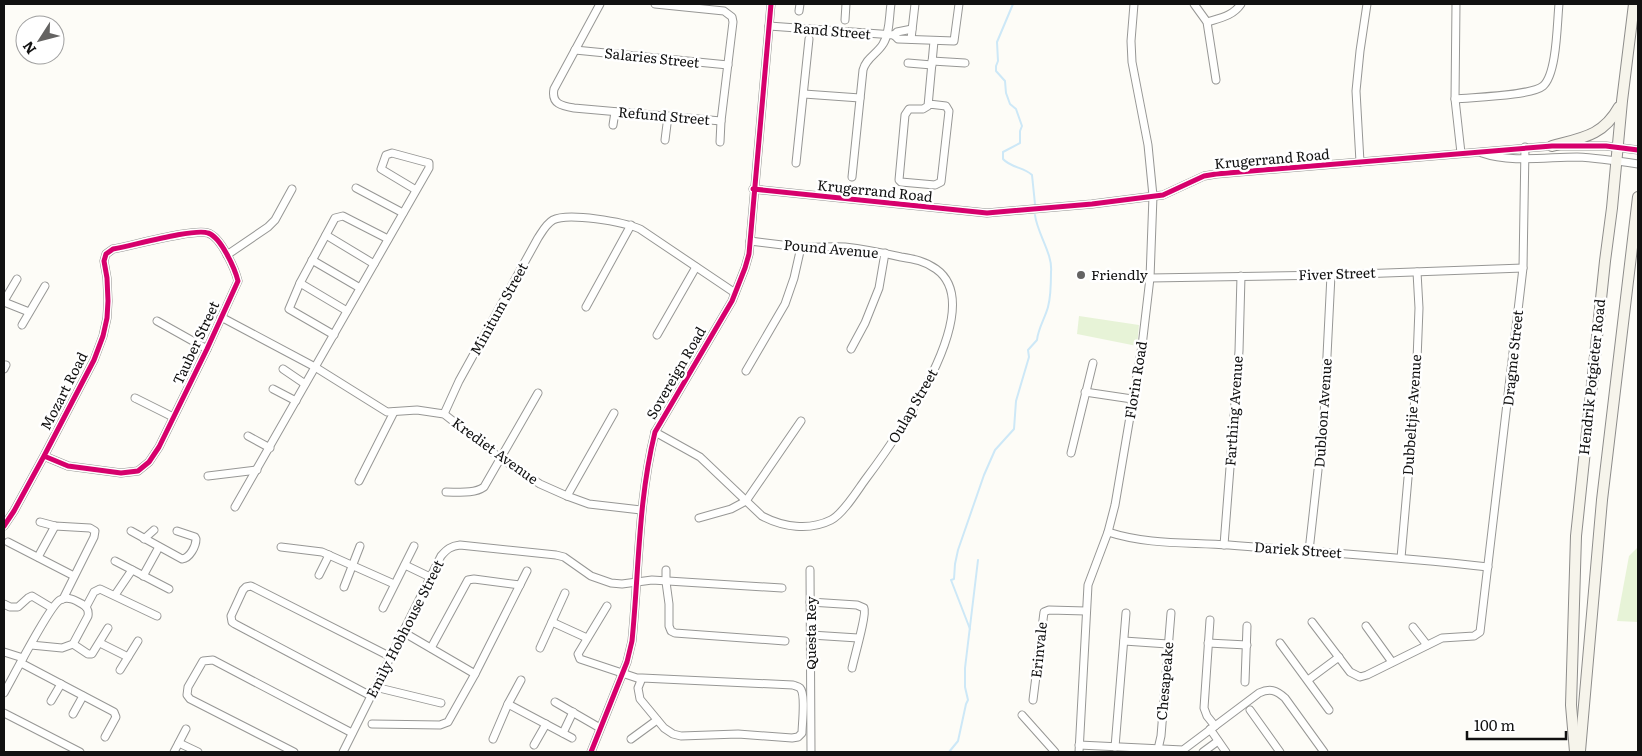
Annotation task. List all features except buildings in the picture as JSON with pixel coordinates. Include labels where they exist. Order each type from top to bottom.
[{"type":"main road","name":"Hendrik Potgieter Road","points":[[1575,752],[1571,705],[1576,536],[1634,4]]},
{"type":"main road","points":[[1552,146],[1595,134],[1613,117],[1622,101]]},
{"type":"main road","name":"Hendrik Potgieter Road","points":[[1580,752],[1602,500],[1638,197]]},
{"type":"street","name":"Refund Street","points":[[600,4],[554,89],[554,98],[562,106],[721,121],[733,22],[730,14],[718,10],[655,4]]},
{"type":"street","name":"Sovereign Road","points":[[591,752],[627,662],[632,641],[641,510],[655,432],[735,293],[745,268],[750,241],[753,189],[771,4]]},
{"type":"street","points":[[845,20],[846,4]]},
{"type":"street","points":[[890,36],[891,4]]},
{"type":"street","points":[[911,40],[915,4]]},
{"type":"street","points":[[890,36],[898,39],[954,41],[959,4]]},
{"type":"street","name":"Florin Road","points":[[1079,749],[1086,611],[1090,577],[1108,532],[1120,477],[1142,346],[1150,278],[1153,196],[1148,145],[1132,62],[1131,41],[1134,4]]},
{"type":"street","points":[[1194,4],[1207,22],[1216,80]]},
{"type":"street","points":[[1207,22],[1229,16],[1241,4]]},
{"type":"street","points":[[1360,162],[1356,90],[1367,4]]},
{"type":"street","points":[[1456,4],[1455,99],[1461,154]]},
{"type":"street","points":[[1455,99],[1531,92],[1542,86],[1550,74],[1559,4]]},
{"type":"street","name":"Rand Street","points":[[769,26],[890,36]]},
{"type":"street","points":[[852,176],[864,65],[890,36],[897,32],[912,29]]},
{"type":"street","points":[[796,163],[809,39]]},
{"type":"street","points":[[929,104],[948,108],[941,182],[935,185],[901,182],[899,180],[906,112],[909,109],[926,108],[929,104],[934,41]]},
{"type":"street","name":"Salaries Street","points":[[575,50],[728,65]]},
{"type":"street","points":[[908,63],[965,64]]},
{"type":"street","points":[[804,94],[860,98]]},
{"type":"street","points":[[613,125],[614,112]]},
{"type":"street","points":[[665,140],[668,116]]},
{"type":"street","points":[[720,142],[721,121]]},
{"type":"street","name":"Krugerrand Road","points":[[753,189],[987,213],[1092,204],[1163,195],[1192,181],[1210,175],[1525,147],[1617,147],[1638,150]]},
{"type":"street","name":"Dragme Street","points":[[1426,646],[1442,638],[1474,636],[1480,632],[1523,268],[1525,147]]},
{"type":"street","name":"Krugerrand Road","points":[[1479,152],[1497,156],[1526,158],[1580,157],[1638,164]]},
{"type":"street","points":[[235,507],[429,168],[428,163],[389,153],[383,161],[381,169],[416,190]]},
{"type":"street","points":[[356,188],[403,213]]},
{"type":"street","points":[[227,255],[276,220],[292,189]]},
{"type":"street","points":[[334,335],[289,309],[300,283],[335,218],[343,216],[388,239]]},
{"type":"street","name":"Minitum Street","points":[[444,414],[459,381],[538,238],[550,222],[566,217],[630,225]]},
{"type":"street","points":[[586,307],[630,225],[640,229],[735,293]]},
{"type":"street","name":"Tauber Street","points":[[44,456],[68,466],[121,473],[138,471],[149,462],[159,448],[238,281],[227,255],[215,237],[208,233],[198,232],[113,249],[105,256]]},
{"type":"street","points":[[326,235],[374,264]]},
{"type":"street","name":"Pound Avenue","points":[[750,241],[800,247],[846,247],[885,253],[923,262],[938,270]]},
{"type":"street","points":[[746,371],[785,304],[794,278],[800,247]]},
{"type":"street","points":[[851,349],[865,323],[879,288],[885,253]]},
{"type":"street","name":"Mozart Road","points":[[4,526],[44,456],[94,360],[103,336],[108,301],[105,256]]},
{"type":"street","points":[[312,260],[360,288]]},
{"type":"street","points":[[658,335],[696,267]]},
{"type":"street","name":"Fiver Street","points":[[1150,278],[1331,275],[1523,268]]},
{"type":"street","name":"Oulap Street","points":[[746,501],[762,516],[789,526],[807,527],[824,523],[834,519],[842,510],[886,452],[919,401],[942,353],[950,323],[953,298],[948,284],[938,270]]},
{"type":"street","name":"Dubbeltjie Avenue","points":[[1402,558],[1416,386],[1419,308],[1417,272]]},
{"type":"street","name":"Dubloon Avenue","points":[[1310,551],[1324,416],[1331,275]]},
{"type":"street","name":"Farthing Avenue","points":[[1224,544],[1239,351],[1241,276]]},
{"type":"street","points":[[17,279],[4,301],[29,312]]},
{"type":"street","points":[[300,283],[347,311]]},
{"type":"street","points":[[22,325],[45,286]]},
{"type":"street","name":"Krediet Avenue","points":[[221,316],[315,367],[387,412],[418,410],[444,414],[500,458],[540,484],[589,504],[641,510]]},
{"type":"street","points":[[157,321],[207,349]]},
{"type":"street","points":[[1071,453],[1092,363]]},
{"type":"street","points":[[283,369],[306,384]]},
{"type":"street","points":[[273,389],[296,401]]},
{"type":"street","points":[[1086,392],[1132,399]]},
{"type":"street","points":[[446,492],[479,490],[484,487],[538,393]]},
{"type":"street","points":[[135,398],[173,417]]},
{"type":"street","points":[[360,481],[394,412]]},
{"type":"street","points":[[567,496],[614,413]]},
{"type":"street","points":[[699,518],[732,509],[746,501],[801,421]]},
{"type":"street","points":[[655,432],[700,457],[746,501]]},
{"type":"street","points":[[248,436],[270,448]]},
{"type":"street","points":[[208,476],[257,470]]},
{"type":"street","points":[[4,693],[52,608],[62,598],[94,537],[94,531],[90,528],[55,526],[40,522]]},
{"type":"street","points":[[38,557],[55,526]]},
{"type":"street","points":[[144,539],[154,530]]},
{"type":"street","points":[[131,531],[182,559],[189,556],[196,539],[178,531]]},
{"type":"street","name":"Dariek Street","points":[[1108,532],[1143,541],[1224,544],[1402,558],[1488,567]]},
{"type":"street","points":[[8,542],[74,576]]},
{"type":"street","name":"Emily Hobhouse Street","points":[[343,752],[441,556],[454,545],[460,544],[556,554],[564,557],[601,581],[622,584],[652,580],[782,588]]},
{"type":"street","points":[[344,587],[360,546]]},
{"type":"street","points":[[383,608],[414,546]]},
{"type":"street","points":[[143,576],[159,547]]},
{"type":"street","points":[[281,547],[315,550],[353,564],[394,584]]},
{"type":"street","points":[[319,575],[329,555]]},
{"type":"street","points":[[115,560],[169,589]]},
{"type":"street","points":[[405,565],[430,577]]},
{"type":"street","points":[[115,595],[132,570]]},
{"type":"street","points":[[666,570],[670,604],[669,626],[675,633],[784,640]]},
{"type":"street","name":"Questa Rey","points":[[810,570],[811,752]]},
{"type":"street","points":[[372,724],[444,724],[448,722],[475,674],[527,571]]},
{"type":"street","points":[[431,648],[468,580],[474,579],[520,585]]},
{"type":"street","points":[[371,696],[232,622],[231,616],[243,590],[251,586],[391,657]]},
{"type":"street","points":[[86,607],[97,589],[100,589],[157,616]]},
{"type":"street","points":[[540,648],[565,593]]},
{"type":"street","points":[[4,604],[15,608],[32,596],[52,608]]},
{"type":"street","points":[[31,645],[62,648],[73,644],[89,612],[86,607],[71,598],[62,598]]},
{"type":"street","points":[[810,602],[857,605],[864,608],[866,614],[858,638],[852,668]]},
{"type":"street","points":[[607,606],[587,638],[578,657],[622,674],[642,678],[798,686],[802,691],[802,733],[798,737],[738,734],[681,736],[673,734],[657,720],[638,694],[642,678]]},
{"type":"street","name":"Erinvale","points":[[1033,700],[1043,615],[1049,610],[1086,611]]},
{"type":"street","points":[[1115,747],[1126,613]]},
{"type":"street","name":"Chesapeake","points":[[1162,750],[1161,736],[1171,613]]},
{"type":"street","points":[[1210,620],[1204,708],[1218,741],[1226,752]]},
{"type":"street","points":[[552,622],[587,638]]},
{"type":"street","points":[[1312,622],[1350,672],[1360,677],[1426,646],[1414,627]]},
{"type":"street","points":[[1245,682],[1247,626]]},
{"type":"street","points":[[1366,626],[1392,662]]},
{"type":"street","points":[[73,644],[90,655],[100,643],[108,628]]},
{"type":"street","points":[[403,632],[475,674]]},
{"type":"street","points":[[811,636],[858,638]]},
{"type":"street","points":[[120,670],[138,641]]},
{"type":"street","points":[[1124,641],[1168,644]]},
{"type":"street","points":[[100,643],[128,657]]},
{"type":"street","points":[[1208,643],[1247,645]]},
{"type":"street","points":[[1280,643],[1329,710]]},
{"type":"street","points":[[4,652],[116,714],[115,720],[105,737]]},
{"type":"street","points":[[1308,680],[1339,658]]},
{"type":"street","points":[[294,752],[190,699],[187,695],[188,686],[204,661],[213,660],[352,733]]},
{"type":"street","points":[[493,739],[521,680]]},
{"type":"street","points":[[51,700],[61,684]]},
{"type":"street","points":[[375,688],[441,703]]},
{"type":"street","points":[[1079,749],[1115,747],[1183,750],[1259,693],[1268,689],[1278,692],[1285,698],[1324,752]]},
{"type":"street","points":[[74,714],[83,696]]},
{"type":"street","points":[[555,702],[600,728]]},
{"type":"street","points":[[508,704],[572,738]]},
{"type":"street","points":[[1250,710],[1280,752]]},
{"type":"street","points":[[563,733],[573,712]]},
{"type":"street","points":[[4,713],[80,752]]},
{"type":"street","points":[[1022,715],[1053,752]]},
{"type":"street","points":[[631,739],[657,720]]},
{"type":"street","points":[[534,745],[546,724]]},
{"type":"street","points":[[174,752],[186,729]]},
{"type":"street","points":[[1203,752],[1218,741]]},
{"type":"street","points":[[179,743],[198,752]]},
{"type":"green space","points":[[1079,316],[1139,325],[1137,346],[1077,334]]},
{"type":"green space","points":[[1638,547],[1638,622],[1617,621],[1629,556]]},
{"type":"waterway","points":[[1013,4],[997,42],[998,61],[996,71],[1005,81],[1006,93],[1010,104],[1016,109],[1022,126],[1020,143],[1003,152],[1003,159],[1032,175],[1035,204]]},
{"type":"waterway","points":[[970,629],[951,580],[954,579],[958,550],[984,475],[995,450],[1014,429],[1016,401],[1029,357],[1028,350],[1037,340],[1050,298],[1050,258],[1035,215]]},
{"type":"waterway","points":[[949,752],[958,741],[968,700],[965,687],[965,668],[978,560]]},
{"type":"cycle path","points":[[591,752],[627,662],[632,641],[642,510],[649,458],[655,432],[732,301],[749,254],[771,4]]},
{"type":"cycle path","points":[[753,189],[987,213],[1092,204],[1163,195],[1204,176],[1216,174],[1552,146],[1606,146],[1638,150]]},
{"type":"cycle path","points":[[4,526],[44,456],[94,360],[103,336],[107,318],[107,278],[104,261],[106,254],[113,249],[177,235],[201,232],[213,236],[227,254],[238,281],[159,447],[149,462],[138,471],[121,473],[68,466],[44,456]]},
{"type":"place","name":"Friendly","points":[[1081,275]]}]
